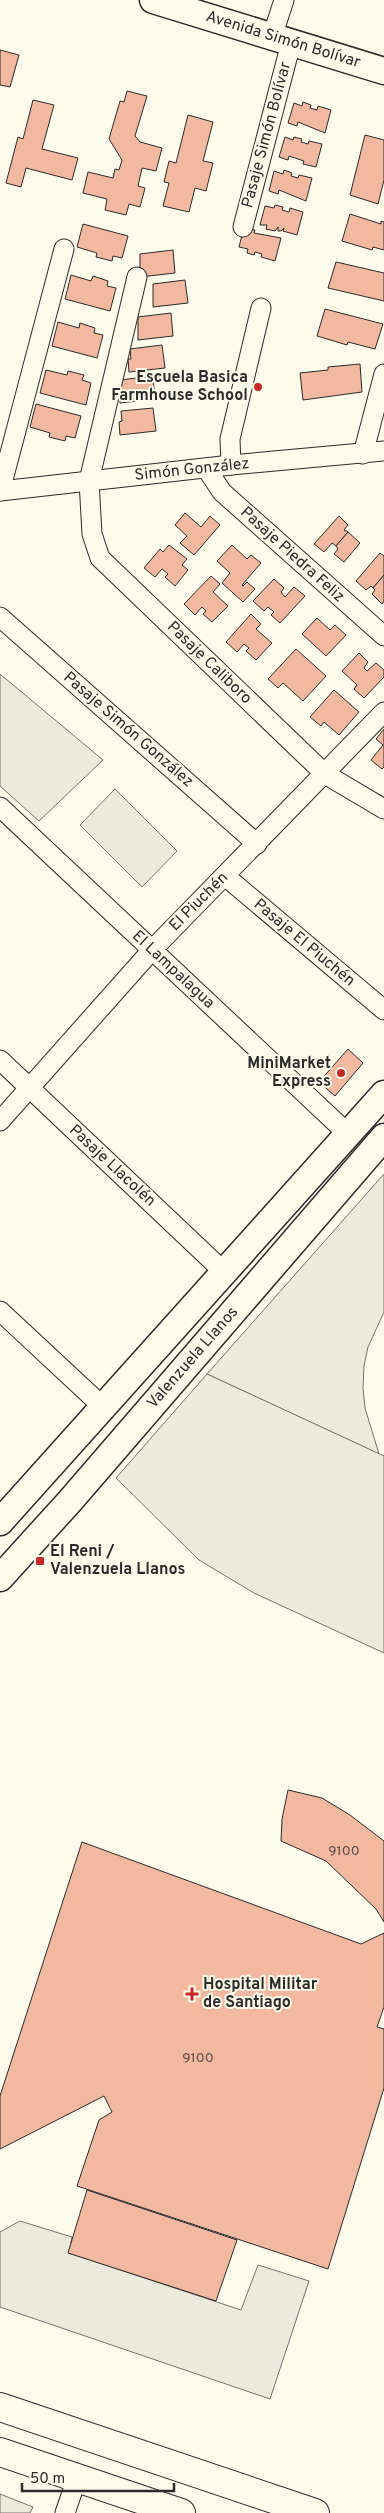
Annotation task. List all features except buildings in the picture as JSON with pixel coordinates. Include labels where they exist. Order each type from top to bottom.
[{"type":"main road","name":"Avenida Simón Bolívar","points":[[153,0],[384,71]]},
{"type":"main road","points":[[0,1522],[102,1406],[384,1094]]},
{"type":"main road","name":"Valenzuela Llanos","points":[[0,1578],[70,1501],[384,1137]]},
{"type":"main road","points":[[0,2407],[315,2513]]},
{"type":"main road","points":[[0,2452],[181,2513]]},
{"type":"street","name":"Pasaje Simón Bolívar","points":[[243,227],[282,40],[284,0]]},
{"type":"street","points":[[0,491],[64,249]]},
{"type":"street","points":[[89,481],[137,277]]},
{"type":"street","points":[[232,465],[230,439],[261,308]]},
{"type":"street","points":[[377,454],[384,374]]},
{"type":"street","name":"Simón González","points":[[0,491],[232,465],[377,454]]},
{"type":"street","name":"Pasaje Piedra Feliz","points":[[206,468],[222,492],[384,636]]},
{"type":"street","name":"Pasaje Caliboro","points":[[89,481],[92,534],[100,558],[325,774],[384,809]]},
{"type":"street","name":"Pasaje Simón González","points":[[0,616],[257,844]]},
{"type":"street","name":"El Piuchén","points":[[0,1121],[152,950],[384,712]]},
{"type":"street","name":"El Lampalagua","points":[[0,807],[347,1133]]},
{"type":"street","name":"Pasaje El Piuchén","points":[[224,876],[384,1010]]},
{"type":"street","name":"Pasaje Llacolén","points":[[0,1060],[224,1272]]},
{"type":"street","points":[[0,1311],[102,1406]]},
{"type":"street","points":[[65,2513],[77,2478]]},
{"type":"shaded area","points":[[0,674],[103,760],[39,821],[0,786]]},
{"type":"shaded area","points":[[115,789],[177,851],[142,887],[80,825]]},
{"type":"shaded area","points":[[384,1174],[384,1312],[368,1347],[364,1366],[363,1388],[365,1408],[379,1454],[207,1374]]},
{"type":"shaded area","points":[[207,1374],[384,1456],[384,1653],[254,1593],[199,1560],[116,1478]]},
{"type":"shaded area","points":[[20,2221],[72,2237],[69,2253],[241,2310],[258,2265],[309,2281],[270,2399],[0,2307],[0,2232]]},
{"type":"shaded area","points":[[0,2494],[33,2507],[30,2513],[0,2513]]},
{"type":"place","name":"Escuela Basica Farmhouse School","points":[[258,387]]},
{"type":"place","name":"MiniMarket Express","points":[[341,1073]]},
{"type":"place","name":"El Reni / Valenzuela Llanos","points":[[40,1561]]},
{"type":"place","name":"Hospital Militar de Santiago","points":[[192,1994]]}]
